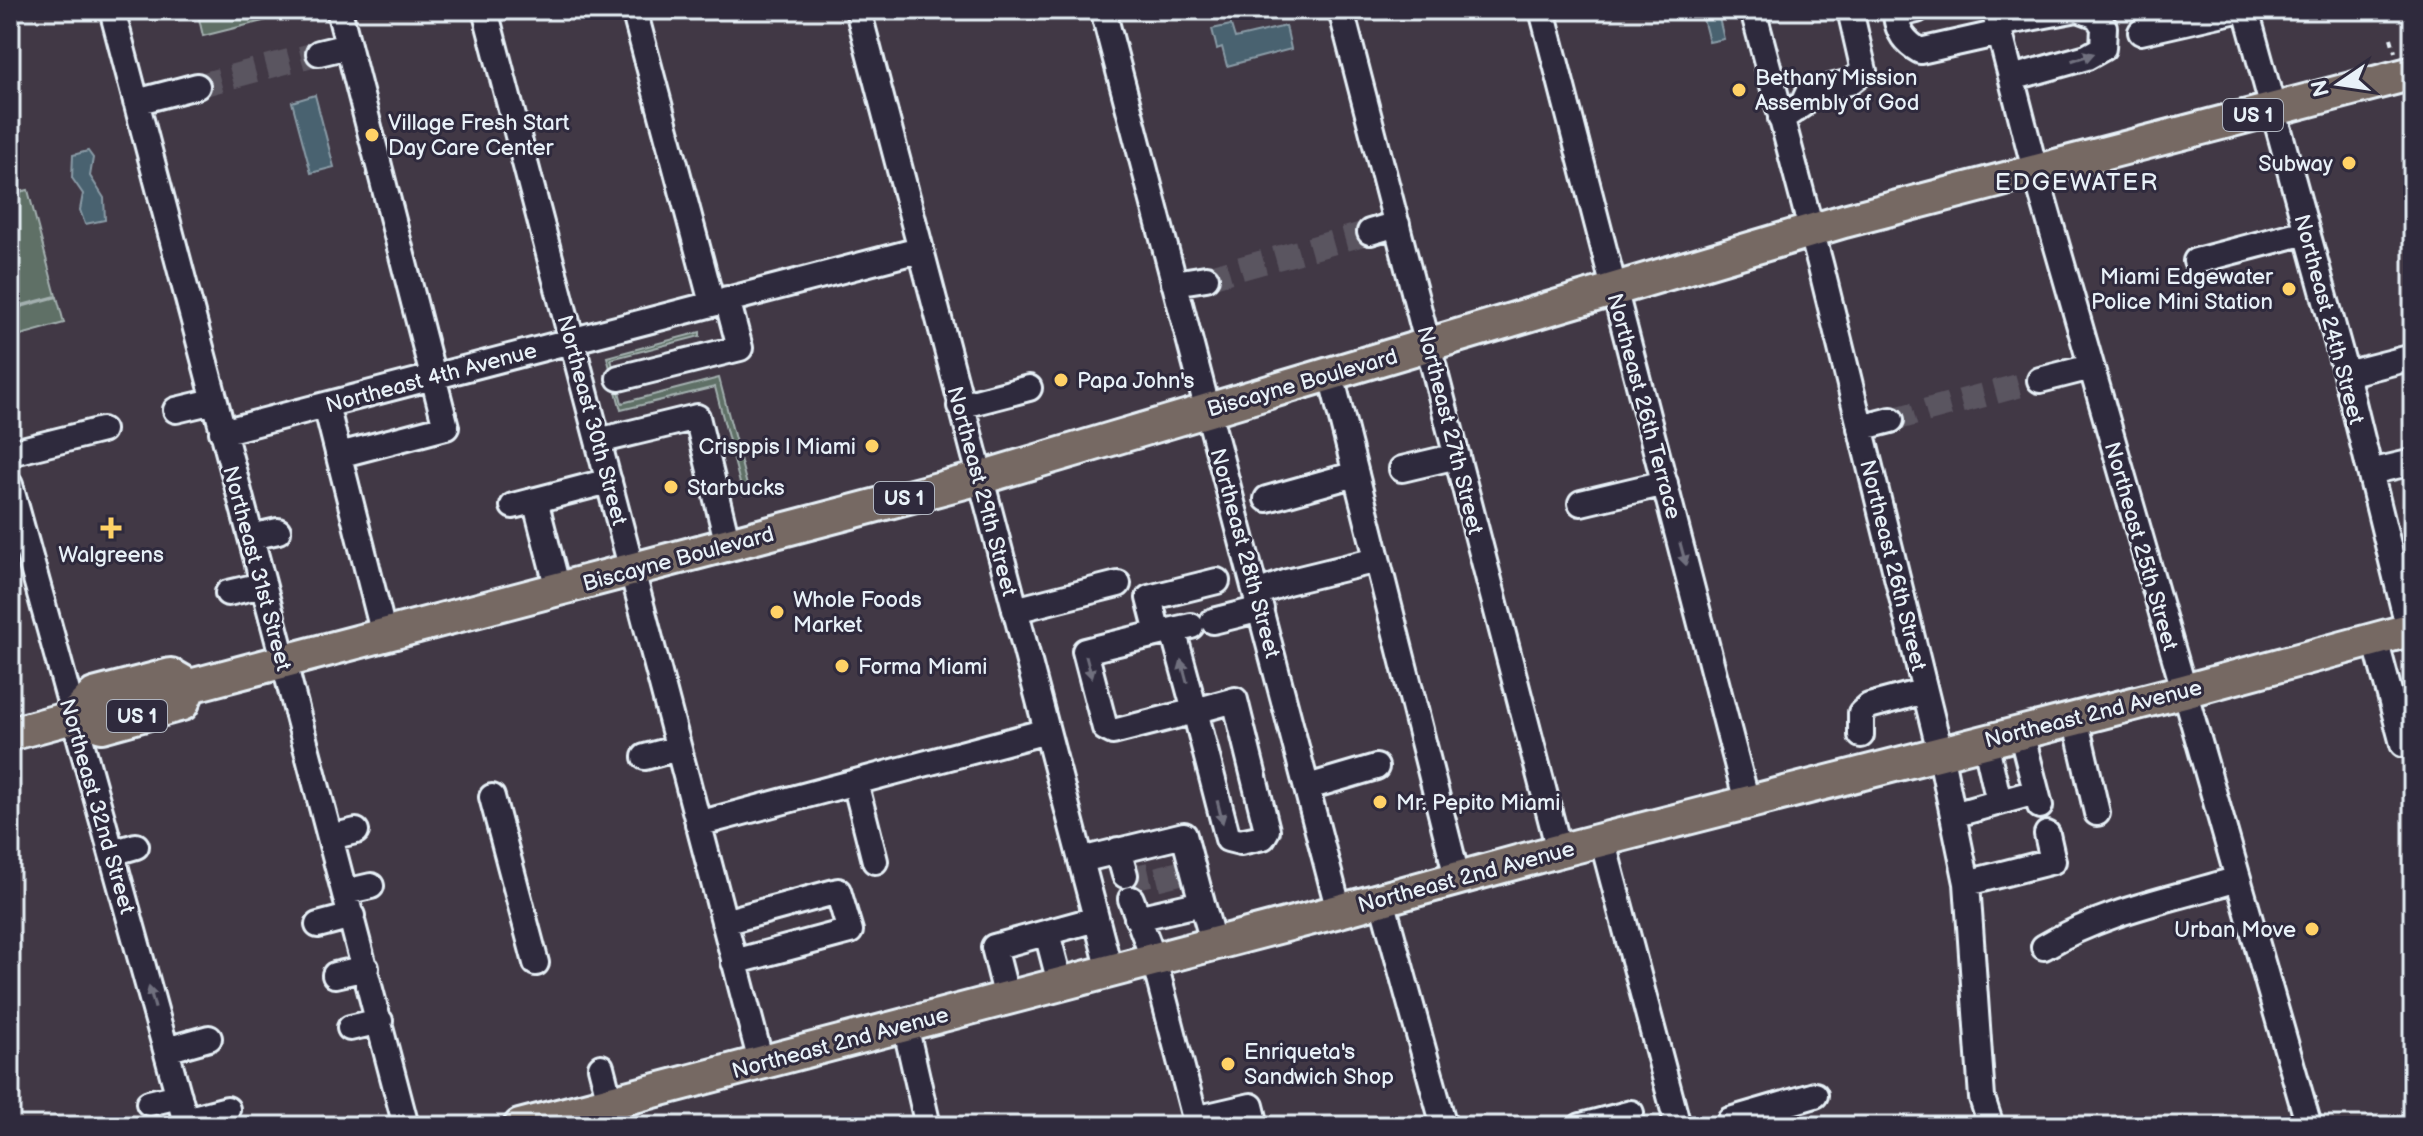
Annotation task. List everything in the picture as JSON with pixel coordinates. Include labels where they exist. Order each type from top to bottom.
[{"type":"main road","name":"Biscayne Boulevard","points":[[10,734],[73,717],[94,695],[171,675],[190,686],[980,478],[1811,230],[2413,73]]},
{"type":"main road","name":"Northeast 2nd Avenue","points":[[520,1126],[1214,945],[1559,850],[2411,630]]},
{"type":"street","name":"Northeast 31st Street","points":[[112,10],[345,892],[352,916],[370,953],[406,1126]]},
{"type":"street","points":[[339,10],[446,427],[339,455]]},
{"type":"street","name":"Northeast 30th Street","points":[[485,10],[761,1062]]},
{"type":"street","points":[[619,378],[740,348],[719,301],[634,10]]},
{"type":"street","name":"Northeast 29th Street","points":[[858,10],[1110,971]]},
{"type":"street","name":"Northeast 28th Street","points":[[1103,10],[1339,911]]},
{"type":"street","name":"Northeast 27th Street","points":[[1341,10],[1559,850]]},
{"type":"street","name":"Northeast 26th Terrace","points":[[1542,10],[1747,802]]},
{"type":"street","name":"Northeast 26th Street","points":[[1753,10],[1811,230],[1940,752],[1967,883],[1982,1098],[1991,1126]]},
{"type":"street","points":[[1781,119],[1803,104],[1808,93],[1850,82],[1864,71],[1850,10]]},
{"type":"street","points":[[1902,12],[1899,31],[1907,43],[1920,51],[1997,22],[2072,10]]},
{"type":"street","points":[[2012,78],[2087,57],[2103,48],[2104,27],[2097,16],[2081,10]]},
{"type":"street","points":[[2148,24],[2237,10]]},
{"type":"street","name":"Northeast 24th Street","points":[[2246,10],[2346,374],[2411,630]]},
{"type":"street","name":"Northeast 25th Street","points":[[1997,22],[2035,170],[2309,1126]]},
{"type":"street","points":[[319,53],[348,46]]},
{"type":"street","points":[[136,102],[197,86]]},
{"type":"street","points":[[1370,232],[1397,224]]},
{"type":"street","points":[[2196,261],[2306,232]]},
{"type":"street","name":"Northeast 4th Avenue","points":[[222,432],[919,250]]},
{"type":"street","points":[[1174,283],[1206,278]]},
{"type":"street","points":[[2346,374],[2413,357]]},
{"type":"street","points":[[2040,380],[2091,367]]},
{"type":"street","points":[[1331,375],[1457,877]]},
{"type":"street","points":[[960,406],[1029,388]]},
{"type":"street","points":[[176,410],[214,401]]},
{"type":"street","points":[[326,405],[384,635]]},
{"type":"street","points":[[598,441],[697,417],[728,545]]},
{"type":"street","points":[[1860,428],[1891,420]]},
{"type":"street","points":[[10,453],[102,430]]},
{"type":"street","points":[[1402,469],[1457,456]]},
{"type":"street","points":[[2370,472],[2413,462]]},
{"type":"street","points":[[1267,499],[1356,474]]},
{"type":"street","points":[[558,589],[524,503],[609,481]]},
{"type":"street","points":[[1581,503],[1665,483]]},
{"type":"street","name":"Northeast 32nd Street","points":[[10,485],[61,634],[73,717],[186,1123]]},
{"type":"street","points":[[251,537],[278,531]]},
{"type":"street","points":[[1217,581],[1149,598],[1176,629],[1195,711],[1228,839],[1240,842],[1263,837],[1267,830],[1235,700],[1195,711],[1113,732],[1105,728],[1085,651],[1176,629],[1259,601],[1287,582],[1377,560]]},
{"type":"street","points":[[1015,610],[1118,584]]},
{"type":"street","points":[[228,593],[262,585]]},
{"type":"street","points":[[2375,639],[2403,744]]},
{"type":"street","points":[[1861,735],[1861,713],[1869,706],[1925,691]]},
{"type":"street","points":[[2075,718],[2097,813]]},
{"type":"street","points":[[698,824],[1047,731]]},
{"type":"street","points":[[1953,815],[1999,802],[2038,799],[2021,732]]},
{"type":"street","points":[[1985,741],[1999,802]]},
{"type":"street","points":[[645,757],[678,748]]},
{"type":"street","points":[[1308,787],[1376,767]]},
{"type":"street","points":[[855,782],[875,861]]},
{"type":"street","points":[[492,797],[536,963]]},
{"type":"street","points":[[330,837],[356,831]]},
{"type":"street","points":[[1967,883],[2053,861],[2047,834]]},
{"type":"street","points":[[1081,860],[1127,859],[1170,850],[1184,835],[1186,898],[1214,945]]},
{"type":"street","points":[[1602,839],[1678,1126]]},
{"type":"street","points":[[112,853],[136,846]]},
{"type":"street","points":[[2044,947],[2069,932],[2121,911],[2238,879]]},
{"type":"street","points":[[345,892],[371,886]]},
{"type":"street","points":[[724,922],[838,891],[850,931],[734,962]]},
{"type":"street","points":[[1186,898],[1140,907],[1196,1123],[1251,1106],[1254,1118]]},
{"type":"street","points":[[1382,900],[1444,1126]]},
{"type":"street","points":[[318,925],[352,916]]},
{"type":"street","points":[[1007,998],[994,947],[1096,919]]},
{"type":"street","points":[[1047,933],[1060,983]]},
{"type":"street","points":[[335,975],[370,953]]},
{"type":"street","points":[[350,1028],[384,1009]]},
{"type":"street","points":[[905,1025],[928,1126]]},
{"type":"street","points":[[166,1050],[209,1038]]},
{"type":"street","points":[[601,1067],[610,1102]]},
{"type":"street","points":[[1727,1126],[1730,1120],[1748,1113],[1815,1095]]},
{"type":"street","points":[[149,1103],[179,1096]]},
{"type":"street","points":[[186,1123],[227,1109]]},
{"type":"street","points":[[1581,1126],[1631,1113]]},
{"type":"green space","points":[[197,10],[269,10],[271,19],[203,36]]},
{"type":"green space","points":[[28,190],[56,296],[10,308],[10,194]]},
{"type":"green space","points":[[57,297],[64,323],[10,338],[10,310]]},
{"type":"green space","points":[[700,332],[700,336],[611,359],[622,403],[719,378],[749,493],[743,495],[715,387],[621,410],[607,357]]},
{"type":"water","points":[[1717,10],[1724,39],[1709,42],[1701,11]]},
{"type":"water","points":[[1231,25],[1235,38],[1286,26],[1291,49],[1227,66],[1222,47],[1217,49],[1212,29]]},
{"type":"water","points":[[315,95],[334,167],[311,173],[292,102]]},
{"type":"water","points":[[88,151],[93,158],[90,176],[104,198],[105,220],[85,224],[80,210],[83,194],[72,178],[73,155]]},
{"type":"tunnel","points":[[197,86],[319,53]]},
{"type":"tunnel","points":[[1206,278],[1370,232]]},
{"type":"tunnel","points":[[1891,420],[2040,380]]},
{"type":"tunnel","points":[[1166,864],[1172,889]]},
{"type":"tunnel","points":[[1135,865],[1142,896]]},
{"type":"place","name":"Bethany Mission Assembly of God","points":[[1739,90]]},
{"type":"place","name":"Village Fresh Start Day Care Center","points":[[372,135]]},
{"type":"place","name":"Subway","points":[[2349,163]]},
{"type":"place","name":"Miami Edgewater Police Mini Station","points":[[2289,289]]},
{"type":"place","name":"Papa John's","points":[[1061,380]]},
{"type":"place","name":"Crisppis | Miami","points":[[872,446]]},
{"type":"place","name":"Starbucks","points":[[671,487]]},
{"type":"place","name":"Walgreens","points":[[111,528]]},
{"type":"place","name":"Whole Foods Market","points":[[777,612]]},
{"type":"place","name":"Forma Miami","points":[[842,666]]},
{"type":"place","name":"Mr. Pepito Miami","points":[[1380,802]]},
{"type":"place","name":"Urban Move","points":[[2312,929]]},
{"type":"place","name":"Enriqueta's Sandwich Shop","points":[[1228,1064]]},
{"type":"district","name":"EDGEWATER","points":[[2077,182]]}]
